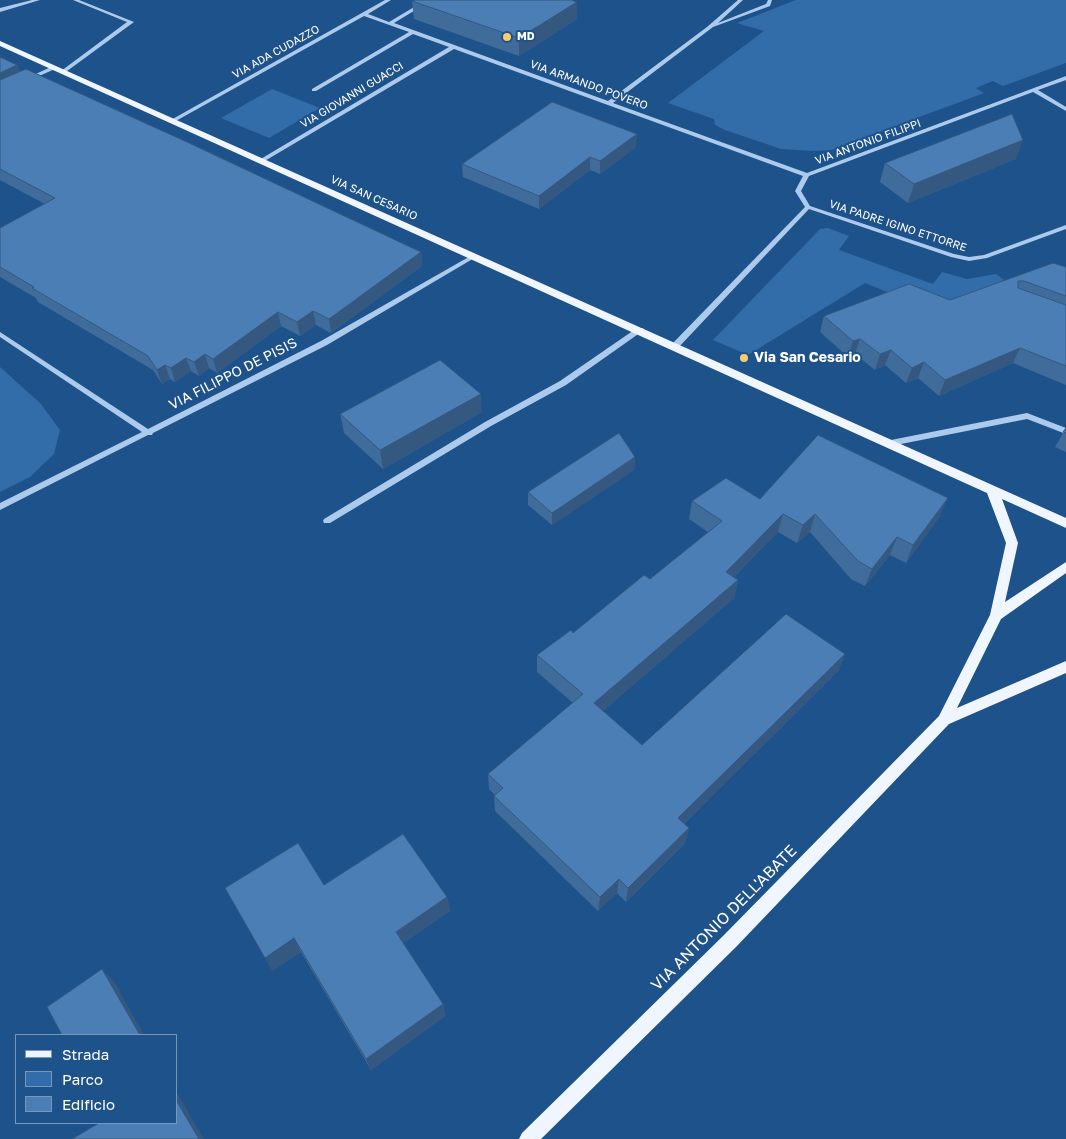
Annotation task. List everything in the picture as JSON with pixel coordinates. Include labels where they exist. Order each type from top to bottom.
[{"type":"main road","name":"VIA SAN CESARIO","points":[[0,43],[1066,522]]},
{"type":"main road","name":"VIA ANTONIO DELL'ABATE","points":[[528,1139],[730,941],[944,720],[996,615],[1012,544],[992,489]]},
{"type":"main road","name":"VIA ANTONIO DELL'ABATE","points":[[996,615],[1066,567]]},
{"type":"main road","name":"VIA ANTONIO DELL'ABATE","points":[[944,720],[1066,667]]},
{"type":"street","points":[[0,10],[38,0]]},
{"type":"street","points":[[63,72],[131,22],[75,0]]},
{"type":"street","name":"VIA ADA CUDAZZO","points":[[172,121],[389,0]]},
{"type":"street","points":[[389,24],[430,0]]},
{"type":"street","points":[[609,103],[709,28],[741,0]]},
{"type":"street","points":[[709,28],[768,5],[770,0]]},
{"type":"street","name":"VIA ARMANDO POVERO","points":[[364,14],[807,175]]},
{"type":"street","points":[[314,90],[414,32]]},
{"type":"street","name":"VIA GIOVANNI GUACCI","points":[[261,161],[453,47]]},
{"type":"street","points":[[18,84],[53,68]]},
{"type":"street","name":"VIA ANTONIO FILIPPI","points":[[808,207],[798,191],[807,175],[1066,78]]},
{"type":"street","points":[[1033,90],[1066,108]]},
{"type":"street","points":[[675,346],[808,207]]},
{"type":"street","name":"VIA PADRE IGINO ETTORRE","points":[[808,207],[953,256],[969,259],[985,257],[1066,227]]},
{"type":"street","name":"VIA FILIPPO DE PISIS","points":[[0,507],[324,343],[474,256]]},
{"type":"street","points":[[327,520],[488,424],[563,383],[640,330]]},
{"type":"street","points":[[0,334],[149,433]]},
{"type":"street","points":[[890,443],[1027,416],[1066,431]]},
{"type":"green space","points":[[796,0],[1066,0],[1066,63],[1003,86],[993,81],[976,88],[984,93],[831,150],[781,149],[725,130],[715,125],[714,119],[668,103],[764,31],[737,23]]},
{"type":"green space","points":[[272,89],[320,108],[269,138],[221,118]]},
{"type":"green space","points":[[828,228],[849,236],[839,250],[933,284],[942,272],[967,279],[996,274],[1016,289],[948,317],[865,283],[748,355],[713,340],[820,229]]},
{"type":"green space","points":[[0,367],[41,404],[60,430],[54,454],[30,477],[0,492]]},
{"type":"building","points":[[571,0],[577,2],[519,38],[412,1]]},
{"type":"building","points":[[0,57],[17,65],[0,73]]},
{"type":"building","points":[[26,69],[421,252],[329,319],[313,311],[297,322],[278,312],[213,359],[205,354],[194,362],[186,358],[171,368],[165,365],[157,370],[148,356],[32,288],[34,287],[0,267],[0,228],[55,198],[0,169],[0,80]]},
{"type":"building","points":[[552,102],[637,134],[600,161],[590,157],[539,196],[462,164]]},
{"type":"building","points":[[1012,114],[1023,140],[914,184],[885,163]]},
{"type":"building","points":[[1053,263],[1066,267],[1066,296],[1024,281],[1018,281],[1018,288],[1066,305],[1066,366],[1020,348],[945,380],[924,362],[912,368],[891,350],[880,354],[860,339],[853,341],[824,316],[909,284],[950,300]]},
{"type":"building","points":[[440,360],[481,394],[380,450],[340,414]]},
{"type":"building","points":[[619,433],[635,457],[552,513],[528,492]]},
{"type":"building","points":[[818,435],[948,498],[913,545],[897,537],[872,569],[858,561],[815,514],[803,525],[783,514],[726,572],[738,580],[594,703],[642,745],[786,614],[845,654],[678,818],[689,828],[628,888],[619,879],[600,897],[494,796],[503,788],[488,774],[583,694],[537,655],[571,630],[573,633],[644,575],[650,579],[722,521],[692,501],[726,478],[760,499]]},
{"type":"building","points":[[403,834],[447,897],[396,932],[443,1004],[366,1059],[294,938],[265,958],[225,888],[298,843],[324,885]]},
{"type":"building","points":[[102,969],[139,1034],[61,1034],[47,1007]]},
{"type":"building","points":[[178,1103],[199,1139],[72,1139],[97,1124],[178,1124]]},
{"type":"place","name":"MD","points":[[507,37]]},
{"type":"place","name":"Via San Cesario","points":[[744,358]]}]
